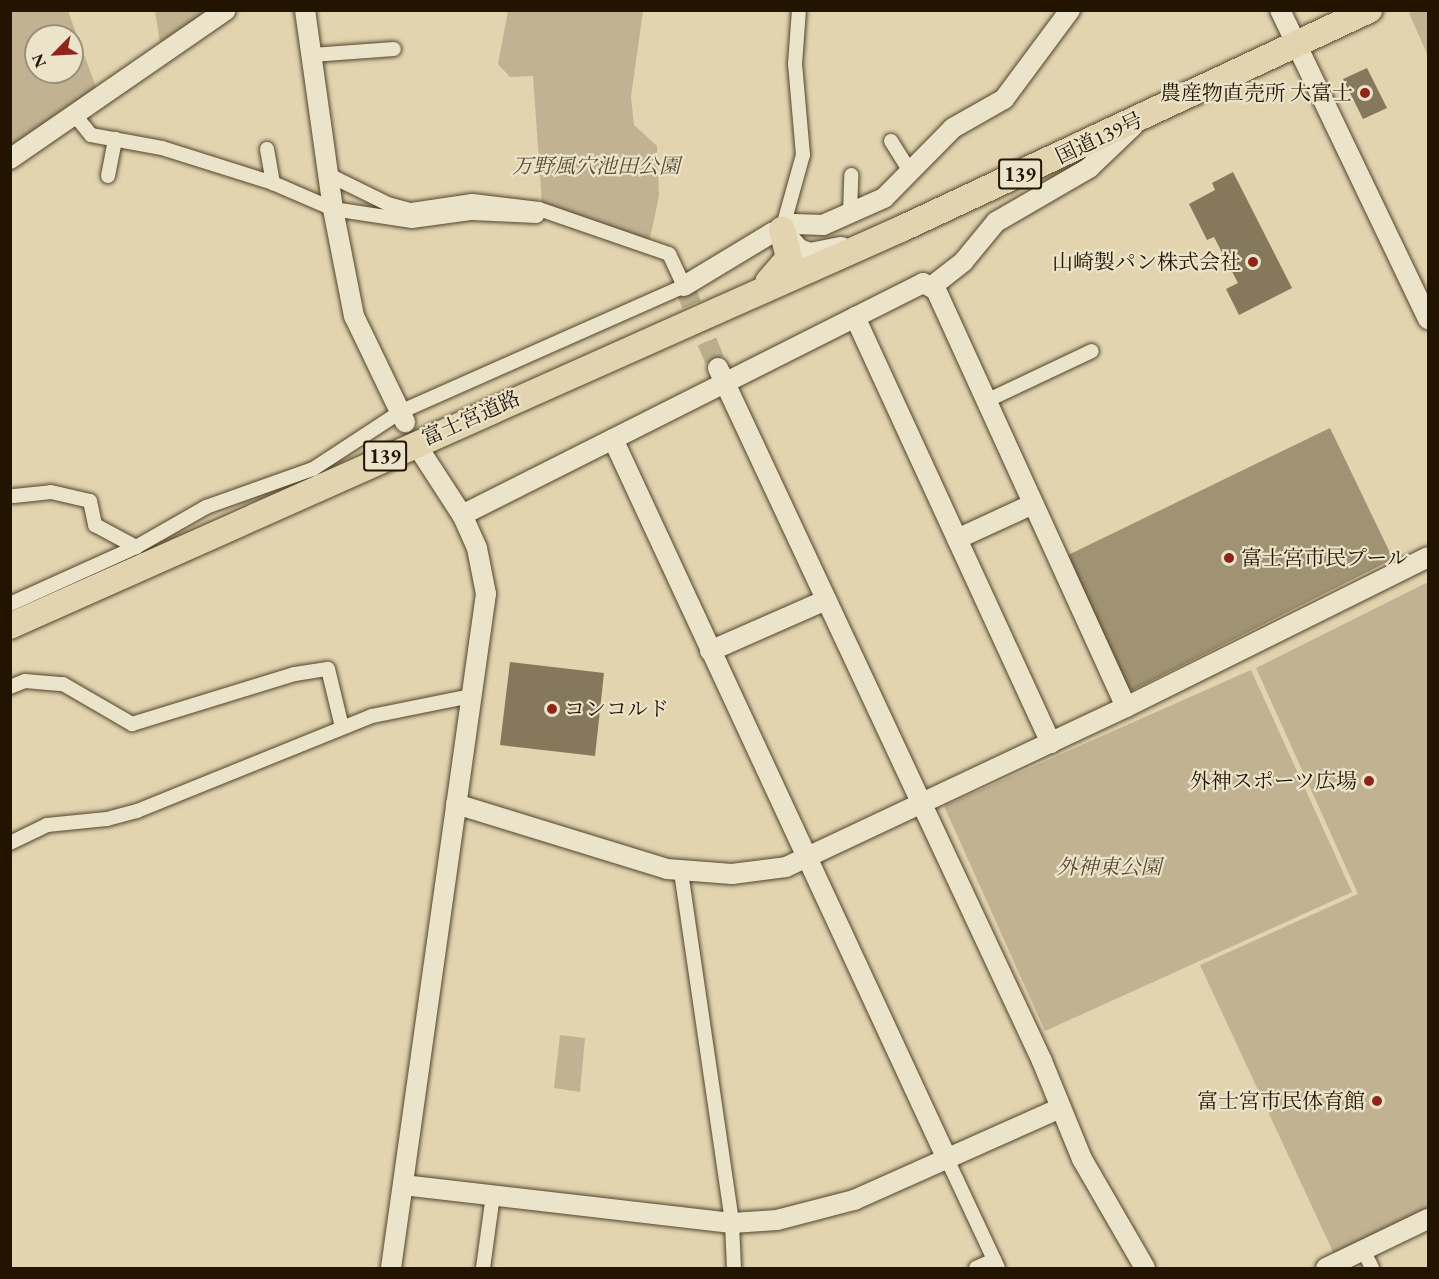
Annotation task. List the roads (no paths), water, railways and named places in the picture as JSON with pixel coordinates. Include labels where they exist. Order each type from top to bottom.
[{"type":"highway","name":"国道139号","points":[[1295,41],[1341,10]]},
{"type":"highway","name":"国道139号","points":[[901,229],[1140,119],[1295,41],[1369,10]]},
{"type":"highway","name":"富士宮道路","points":[[10,626],[761,288],[901,229]]},
{"type":"highway","points":[[761,288],[787,266],[789,249],[782,230]]},
{"type":"street","points":[[10,159],[226,10]]},
{"type":"street","points":[[305,10],[331,176],[333,209],[354,316],[403,417]]},
{"type":"street","points":[[782,230],[803,155],[795,64],[799,10]]},
{"type":"street","points":[[10,604],[136,548],[206,507],[313,469],[403,417],[684,286],[794,224],[823,225],[884,198],[953,128],[1004,99],[1070,10]]},
{"type":"street","points":[[1280,10],[1426,306]]},
{"type":"street","points":[[312,55],[394,49]]},
{"type":"street","points":[[74,114],[91,135],[162,148],[273,183],[333,209],[412,221],[472,213],[563,217]]},
{"type":"street","points":[[931,287],[963,262],[996,222],[1089,168],[1140,119]]},
{"type":"street","points":[[108,176],[115,139]]},
{"type":"street","points":[[891,141],[910,171]]},
{"type":"street","points":[[267,148],[273,183]]},
{"type":"street","points":[[850,213],[851,175]]},
{"type":"street","points":[[331,176],[388,204],[410,210],[472,201],[539,209],[669,254],[684,286]]},
{"type":"street","points":[[782,230],[799,249],[824,253],[901,229]]},
{"type":"street","points":[[462,515],[613,439],[722,375],[855,317],[923,283],[931,287],[1126,707]]},
{"type":"street","points":[[855,317],[1052,743]]},
{"type":"street","points":[[984,402],[1092,351]]},
{"type":"street","points":[[722,375],[1042,1061],[1058,1109],[1105,1203],[1145,1269]]},
{"type":"street","points":[[613,439],[996,1264],[976,1269]]},
{"type":"street","points":[[391,1269],[486,594],[477,548],[462,515],[423,455]]},
{"type":"street","points":[[14,496],[51,492],[90,501],[95,525],[136,548]]},
{"type":"street","points":[[957,540],[1031,505]]},
{"type":"street","points":[[456,804],[681,872],[761,872],[807,861],[1126,707],[1428,557]]},
{"type":"street","points":[[710,651],[826,600]]},
{"type":"street","points":[[10,687],[25,681],[63,684],[132,724],[295,674],[328,669],[342,727]]},
{"type":"street","points":[[10,843],[47,825],[107,819],[137,811],[342,727],[471,696]]},
{"type":"street","points":[[681,872],[732,1223],[734,1269]]},
{"type":"street","points":[[403,1185],[732,1223],[777,1220],[854,1200],[1058,1109]]},
{"type":"street","points":[[483,1269],[493,1195]]},
{"type":"street","points":[[1326,1269],[1428,1219]]},
{"type":"street","points":[[1363,1250],[1372,1269]]},
{"type":"tunnel","points":[[684,286],[718,368]]},
{"type":"place","name":"農産物直売所 大富士","points":[[1365,93]]},
{"type":"place","name":"山崎製パン株式会社","points":[[1253,262]]},
{"type":"place","name":"富士宮市民プール","points":[[1229,558]]},
{"type":"place","name":"コンコルド","points":[[552,709]]},
{"type":"place","name":"外神スポーツ広場","points":[[1369,781]]},
{"type":"place","name":"富士宮市民体育館","points":[[1377,1101]]},
{"type":"park label","name":"万野風穴池田公園","points":[[596,166]]},
{"type":"park label","name":"外神東公園","points":[[1109,867]]}]
